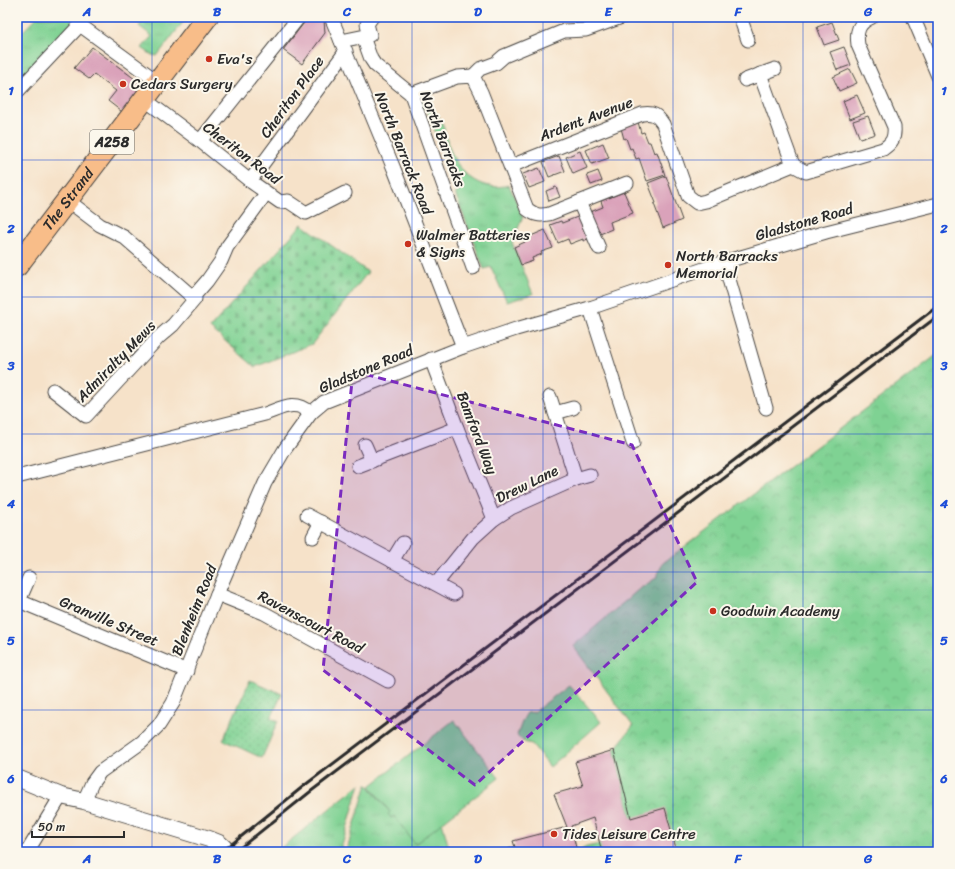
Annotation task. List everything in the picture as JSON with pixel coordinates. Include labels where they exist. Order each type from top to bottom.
[{"type":"main road","name":"The Strand","points":[[17,266],[206,17]]},
{"type":"street","points":[[200,141],[299,17]]},
{"type":"street","name":"North Barrack Road","points":[[331,17],[402,190],[463,347]]},
{"type":"street","points":[[344,46],[367,36],[366,24],[372,17]]},
{"type":"street","points":[[411,94],[457,77],[473,76],[480,69],[496,63],[504,56],[564,31],[586,30],[622,17]]},
{"type":"street","points":[[740,17],[748,40]]},
{"type":"street","points":[[760,74],[793,165],[806,172],[883,149],[890,144],[895,136],[894,127],[858,45],[856,35],[860,25],[866,19],[872,17]]},
{"type":"street","points":[[913,17],[938,76]]},
{"type":"street","points":[[17,92],[80,24],[158,82]]},
{"type":"street","name":"North Barracks","points":[[367,36],[371,59],[375,65],[411,94],[473,268]]},
{"type":"street","name":"Cheriton Place","points":[[250,181],[344,46]]},
{"type":"street","points":[[745,80],[775,69]]},
{"type":"street","points":[[473,76],[481,92],[527,209],[536,215],[549,214],[627,183]]},
{"type":"street","name":"Cheriton Road","points":[[144,99],[250,181],[280,202],[288,201],[306,213],[345,193]]},
{"type":"street","name":"Ardent Avenue","points":[[510,166],[642,114],[651,113],[658,116],[664,124],[688,196],[697,203],[721,195],[793,165]]},
{"type":"street","name":"Admiralty Mews","points":[[53,390],[86,416],[159,337],[179,319],[195,299],[193,297],[207,281],[221,261],[227,247],[262,199]]},
{"type":"street","points":[[67,200],[100,225],[124,237],[193,297]]},
{"type":"street","points":[[579,202],[599,248]]},
{"type":"street","name":"Gladstone Road","points":[[17,477],[265,414],[293,405],[306,408],[311,413],[324,402],[431,359],[516,329],[590,308],[724,262],[826,232],[938,204]]},
{"type":"street","points":[[724,262],[766,408]]},
{"type":"street","points":[[590,308],[633,443]]},
{"type":"street","name":"Bamford Way","points":[[431,359],[494,519]]},
{"type":"street","points":[[550,397],[576,479]]},
{"type":"street","points":[[555,413],[573,408]]},
{"type":"street","name":"Blenheim Road","points":[[84,801],[92,783],[100,772],[142,742],[159,725],[173,703],[217,594],[265,483],[285,449],[311,413]]},
{"type":"street","points":[[358,466],[457,428]]},
{"type":"street","points":[[365,445],[372,461]]},
{"type":"street","name":"Drew Lane","points":[[436,584],[473,538],[494,519],[511,508],[576,479],[590,475]]},
{"type":"street","points":[[307,515],[454,594]]},
{"type":"street","points":[[313,537],[321,522]]},
{"type":"street","points":[[392,561],[403,543]]},
{"type":"street","name":"Granville Street","points":[[29,578],[19,601],[187,671]]},
{"type":"street","name":"Ravenscourt Road","points":[[217,594],[264,613],[388,681]]},
{"type":"street","points":[[17,778],[61,796],[84,801],[209,839],[219,843],[229,852]]},
{"type":"street","points":[[28,852],[61,796]]},
{"type":"highlighted area","points":[[353,371],[632,445],[697,582],[475,785],[323,670]]},
{"type":"green space","points":[[37,17],[70,17],[80,25],[17,92],[17,37]]},
{"type":"green space","points":[[146,17],[187,17],[157,56],[152,55],[142,48],[152,36],[139,26]]},
{"type":"green space","points":[[419,98],[439,117],[452,154],[456,162],[468,176],[475,181],[491,186],[500,187],[509,185],[523,217],[512,242],[533,294],[507,302],[491,267],[484,269],[455,193],[459,192],[426,108],[419,110]]},
{"type":"green space","points":[[302,224],[368,272],[312,344],[255,367],[210,328]]},
{"type":"green space","points":[[938,354],[938,852],[583,852],[582,848],[600,844],[596,827],[631,818],[614,750],[633,726],[573,646],[638,590],[656,578],[663,563]]},
{"type":"green space","points":[[250,680],[282,694],[271,718],[278,721],[262,758],[223,740]]},
{"type":"green space","points":[[569,685],[601,722],[550,767],[532,744],[524,742],[517,735],[527,713],[534,712]]},
{"type":"green space","points":[[454,720],[499,778],[415,844],[394,816],[391,818],[388,814],[390,812],[370,786]]},
{"type":"green space","points":[[360,784],[340,852],[276,852]]},
{"type":"green space","points":[[367,784],[390,812],[392,818],[394,816],[415,844],[442,822],[450,852],[346,852]]},
{"type":"building","points":[[320,17],[324,20],[325,33],[302,64],[283,50],[307,19]]},
{"type":"building","points":[[832,22],[839,40],[824,45],[817,27]]},
{"type":"building","name":"Cedars Surgery","points":[[92,47],[147,88],[126,115],[108,101],[116,91],[94,74],[89,79],[74,68]]},
{"type":"building","points":[[844,47],[851,65],[837,70],[830,52]]},
{"type":"building","points":[[850,69],[857,83],[839,91],[833,77]]},
{"type":"building","points":[[857,95],[865,113],[850,119],[843,101]]},
{"type":"building","points":[[868,116],[875,134],[860,139],[853,121]]},
{"type":"building","points":[[638,122],[641,133],[644,132],[654,153],[657,152],[665,175],[647,181],[639,158],[636,159],[626,138],[624,139],[621,128]]},
{"type":"building","points":[[603,143],[609,158],[592,164],[586,150]]},
{"type":"building","points":[[580,151],[587,168],[573,174],[566,157]]},
{"type":"building","points":[[559,156],[565,171],[549,177],[543,162]]},
{"type":"building","points":[[539,168],[545,182],[529,188],[523,174]]},
{"type":"building","points":[[598,171],[602,181],[591,185],[587,175]]},
{"type":"building","points":[[666,176],[682,220],[663,228],[654,204],[656,203],[648,183]]},
{"type":"building","points":[[556,187],[560,197],[549,201],[546,191]]},
{"type":"building","points":[[624,192],[633,213],[610,222],[612,229],[583,241],[583,239],[570,244],[568,239],[558,243],[550,225],[561,221],[562,223],[603,207],[601,201]]},
{"type":"building","points":[[545,230],[553,248],[541,252],[542,254],[532,258],[533,261],[521,265],[514,247],[525,242],[524,239]]},
{"type":"building","points":[[614,750],[631,818],[665,808],[677,852],[602,852],[593,818],[571,826],[577,852],[509,852],[508,849],[515,847],[513,841],[567,827],[554,794],[583,786],[575,762]]},
{"type":"railway","points":[[222,852],[305,785],[938,306]]},
{"type":"railway","points":[[235,852],[310,792],[938,316]]},
{"type":"place","name":"Eva's","points":[[209,59]]},
{"type":"place","name":"Cedars Surgery","points":[[123,84]]},
{"type":"place","name":"Walmer Batteries & Signs","points":[[408,244]]},
{"type":"place","name":"North Barracks Memorial","points":[[668,265]]},
{"type":"place","name":"Goodwin Academy","points":[[713,611]]},
{"type":"place","name":"Tides Leisure Centre","points":[[554,834]]}]
